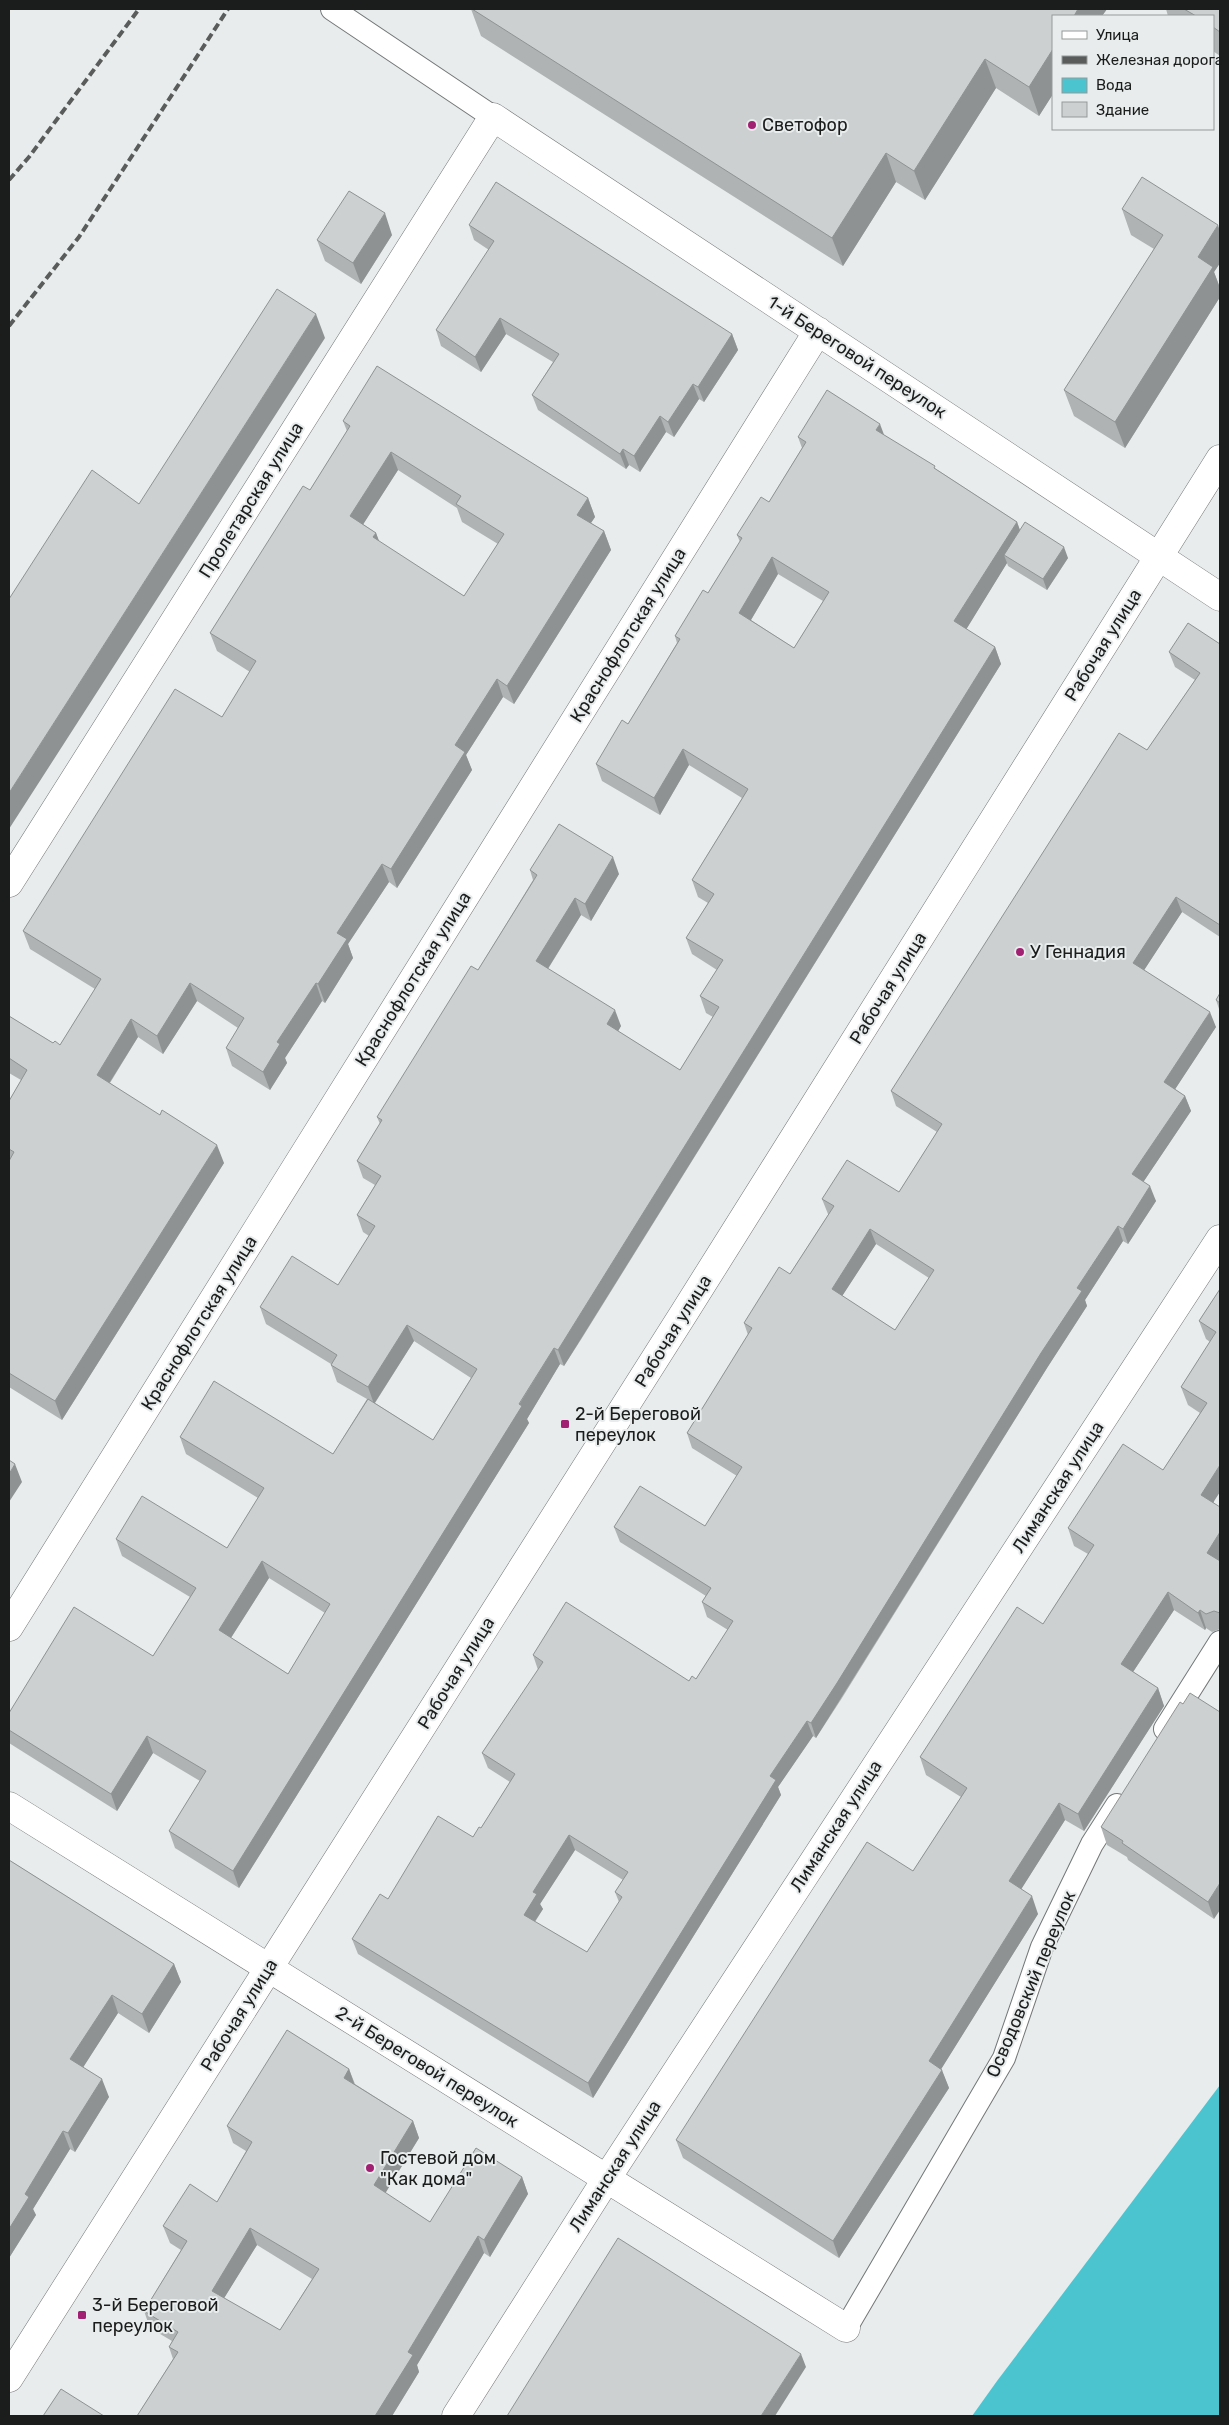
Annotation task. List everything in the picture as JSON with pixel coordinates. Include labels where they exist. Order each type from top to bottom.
[{"type":"street","name":"1-й Береговой переулок","points":[[493,117],[1220,598]]},
{"type":"street","name":"Пролетарская улица","points":[[9,883],[493,117]]},
{"type":"street","name":"Краснофлотская улица","points":[[9,1627],[818,331]]},
{"type":"street","name":"Рабочая улица","points":[[9,2378],[684,1313],[1220,459]]},
{"type":"street","name":"Лиманская улица","points":[[456,2416],[607,2178],[1220,1239]]},
{"type":"street","name":"2-й Береговой переулок","points":[[9,1806],[846,2328]]},
{"type":"lane","points":[[332,9],[493,117]]},
{"type":"lane","points":[[1156,1743],[1220,1642]]},
{"type":"lane","name":"Осводовский переулок","points":[[846,2328],[1004,2058],[1042,1947],[1092,1844],[1129,1785]]},
{"type":"water","points":[[1220,2085],[1220,2416],[972,2416],[997,2381]]},
{"type":"building","points":[[472,9],[1078,9],[1075,15],[1052,15],[1052,51],[1029,87],[985,59],[914,171],[886,153],[832,238]]},
{"type":"building","points":[[1184,9],[1220,9],[1220,32],[1214,28],[1214,15],[1194,15]]},
{"type":"building","points":[[1142,177],[1218,225],[1198,257],[1213,267],[1115,422],[1064,390],[1163,235],[1122,209]]},
{"type":"building","points":[[496,182],[732,334],[698,387],[693,384],[668,422],[660,416],[634,456],[623,449],[620,454],[532,395],[559,354],[500,318],[475,357],[436,330],[494,241],[469,225]]},
{"type":"building","points":[[349,191],[385,213],[353,263],[317,240]]},
{"type":"building","points":[[277,289],[316,314],[9,793],[9,599],[92,470],[139,504]]},
{"type":"building","points":[[377,366],[588,498],[577,515],[604,531],[507,686],[497,679],[455,745],[465,752],[391,869],[382,864],[337,933],[347,939],[277,1042],[280,1044],[263,1072],[226,1048],[244,1018],[190,983],[157,1036],[131,1019],[97,1075],[160,1115],[162,1110],[217,1145],[55,1401],[9,1373],[9,1161],[14,1152],[9,1149],[9,1101],[27,1070],[9,1058],[9,1016],[53,1043],[55,1041],[60,1045],[101,979],[23,931],[175,689],[222,717],[256,661],[210,633],[303,486],[310,490],[350,426],[343,421]],"holes":[[[391,452],[461,496],[456,504],[504,534],[464,596],[373,537],[376,533],[350,516]]]},
{"type":"building","points":[[827,390],[880,424],[876,430],[935,466],[934,468],[1017,522],[954,621],[995,647],[558,1350],[554,1348],[519,1404],[522,1406],[233,1871],[169,1831],[206,1771],[147,1736],[111,1794],[9,1730],[9,1713],[74,1607],[153,1656],[196,1588],[116,1539],[142,1496],[227,1548],[264,1488],[180,1437],[214,1381],[333,1454],[368,1399],[433,1440],[477,1369],[407,1325],[368,1387],[331,1365],[337,1355],[260,1307],[292,1256],[338,1285],[375,1226],[357,1215],[381,1176],[357,1161],[382,1120],[377,1117],[471,966],[478,970],[537,875],[530,870],[559,824],[613,857],[585,904],[575,898],[536,961],[615,1010],[607,1024],[680,1070],[719,1007],[700,996],[723,960],[686,938],[714,894],[692,880],[748,789],[683,749],[654,798],[596,764],[622,720],[628,724],[680,639],[675,636],[703,590],[708,593],[742,538],[737,535],[761,497],[769,502],[806,442],[798,437]],"holes":[[[772,557],[829,592],[794,648],[739,613]],[[262,1561],[330,1604],[288,1674],[219,1630]]]},
{"type":"building","points":[[1025,522],[1064,547],[1043,579],[1004,555]]},
{"type":"building","points":[[1188,623],[1220,644],[1220,925],[1176,897],[1133,963],[1210,1012],[1164,1082],[1185,1096],[1132,1174],[1150,1186],[1123,1229],[1118,1226],[1077,1288],[1082,1291],[1041,1353],[837,1683],[811,1723],[807,1721],[770,1776],[776,1780],[588,2083],[352,1939],[380,1894],[388,1899],[438,1816],[473,1837],[479,1827],[481,1828],[515,1774],[482,1753],[543,1662],[533,1655],[566,1602],[689,1681],[692,1676],[696,1679],[733,1621],[702,1602],[711,1588],[614,1527],[640,1486],[705,1526],[742,1467],[687,1433],[752,1328],[744,1323],[779,1267],[790,1274],[834,1206],[822,1199],[847,1160],[899,1192],[942,1124],[891,1091],[1119,733],[1147,750],[1200,673],[1169,652]],"holes":[[[870,1229],[934,1270],[895,1330],[832,1289]],[[569,1835],[628,1872],[615,1892],[622,1897],[587,1952],[524,1915],[537,1894],[533,1892]]]},
{"type":"building","points":[[1220,993],[1220,1003],[1216,1000]]},
{"type":"building","points":[[1220,1289],[1220,1465],[1201,1495],[1220,1507],[1220,1532],[1207,1553],[1220,1561],[1220,1613],[1214,1611],[1206,1614],[1200,1610],[1198,1613],[1168,1592],[1121,1664],[1158,1688],[1078,1814],[1059,1803],[1009,1881],[1032,1896],[929,2061],[942,2070],[833,2241],[676,2140],[867,1842],[913,1871],[967,1788],[920,1757],[1017,1607],[1043,1624],[1094,1545],[1068,1528],[1123,1444],[1163,1470],[1207,1403],[1181,1387],[1216,1332],[1199,1321]]},
{"type":"building","points":[[9,1460],[15,1464],[9,1474]]},
{"type":"building","points":[[1190,1693],[1220,1712],[1220,1883],[1208,1902],[1101,1827],[1180,1702],[1183,1704]]},
{"type":"building","points":[[9,1860],[174,1964],[142,2014],[112,1995],[70,2059],[102,2079],[68,2133],[63,2131],[25,2194],[29,2197],[9,2229]]},
{"type":"building","points":[[287,2030],[349,2069],[344,2078],[413,2121],[374,2185],[430,2222],[476,2148],[522,2177],[484,2240],[478,2236],[408,2352],[413,2355],[375,2416],[137,2416],[178,2352],[169,2347],[178,2332],[144,2311],[187,2241],[163,2226],[190,2184],[217,2202],[252,2142],[227,2126]],"holes":[[[250,2228],[319,2269],[280,2330],[212,2291]]]},
{"type":"building","points":[[618,2238],[801,2354],[761,2416],[507,2416]]},
{"type":"building","points":[[61,2389],[104,2416],[43,2416]]},
{"type":"railway","points":[[9,180],[29,157],[139,9]]},
{"type":"railway","points":[[9,326],[79,237],[228,9]]},
{"type":"place","name":"Светофор","points":[[752,125]]},
{"type":"place","name":"У Геннадия","points":[[1020,952]]},
{"type":"place","name":"2-й Береговой переулок","points":[[565,1424]]},
{"type":"place","name":"Гостевой дом \"Как дома\"","points":[[370,2168]]},
{"type":"place","name":"3-й Береговой переулок","points":[[82,2315]]}]
